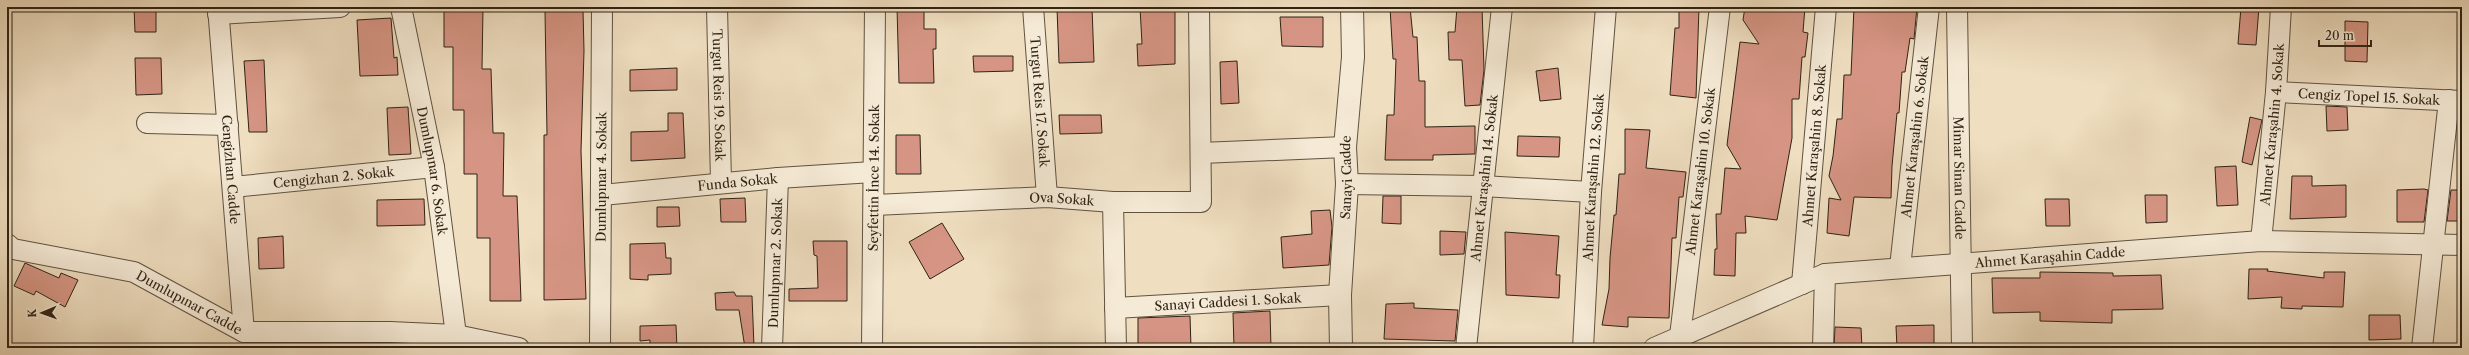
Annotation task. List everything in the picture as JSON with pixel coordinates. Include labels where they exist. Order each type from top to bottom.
[{"type":"street","points":[[218,10],[340,7]]},
{"type":"street","name":"Dumlupınar 6. Sokak","points":[[401,7],[434,167],[456,335]]},
{"type":"street","name":"Dumlupınar 4. Sokak","points":[[600,348],[602,7]]},
{"type":"street","name":"Turgut Reis 19. Sokak","points":[[717,7],[721,183]]},
{"type":"street","name":"Seyfettin İnce 14. Sokak","points":[[872,348],[875,205],[873,172],[875,7]]},
{"type":"street","name":"Turgut Reis 17. Sokak","points":[[1033,7],[1047,197]]},
{"type":"street","points":[[1198,7],[1201,153],[1346,147]]},
{"type":"street","name":"Sanayi Cadde","points":[[1341,348],[1340,295],[1347,184],[1346,147],[1353,57],[1352,7]]},
{"type":"street","name":"Ahmet Karaşahin 14. Sokak","points":[[1466,348],[1502,7]]},
{"type":"street","name":"Ahmet Karaşahin 12. Sokak","points":[[1583,348],[1591,192],[1606,7]]},
{"type":"street","name":"Ahmet Karaşahin 10. Sokak","points":[[1680,336],[1720,7]]},
{"type":"street","name":"Ahmet Karaşahin 8. Sokak","points":[[1802,284],[1826,7]]},
{"type":"street","name":"Ahmet Karaşahin 6. Sokak","points":[[1900,267],[1929,7]]},
{"type":"street","name":"Mimar Sinan Cadde","points":[[1957,7],[1962,262],[1962,348]]},
{"type":"street","name":"Ahmet Karaşahin 4. Sokak","points":[[2260,241],[2276,92],[2281,7]]},
{"type":"street","name":"Cengizhan Cadde","points":[[218,10],[244,332]]},
{"type":"street","name":"Cengiz Topel 15. Sokak","points":[[2276,92],[2455,101]]},
{"type":"street","points":[[2422,348],[2433,245],[2455,101]]},
{"type":"street","points":[[147,123],[228,125]]},
{"type":"street","name":"Ova Sokak","points":[[875,205],[1047,197],[1113,202],[1201,202],[1201,153]]},
{"type":"street","name":"Cengizhan 2. Sokak","points":[[233,187],[434,167]]},
{"type":"street","name":"Funda Sokak","points":[[602,195],[778,178],[873,172]]},
{"type":"street","name":"Dumlupınar 2. Sokak","points":[[772,348],[778,178]]},
{"type":"street","points":[[1347,184],[1482,186],[1591,192]]},
{"type":"street","points":[[1113,202],[1116,348]]},
{"type":"street","name":"Ahmet Karaşahin Cadde","points":[[1654,348],[1825,274],[1962,262],[2260,241],[2462,245]]},
{"type":"street","name":"Dumlupınar Cadde","points":[[7,244],[13,249],[134,272],[244,332],[389,340],[456,335],[519,348]]},
{"type":"street","points":[[1823,348],[1825,274]]},
{"type":"street","name":"Sanayi Caddesi 1. Sokak","points":[[1115,308],[1340,295]]},
{"type":"building","points":[[134,7],[156,7],[156,32],[135,32]]},
{"type":"building","points":[[444,7],[483,7],[482,69],[491,69],[493,133],[504,133],[503,196],[517,196],[521,301],[490,301],[490,238],[477,238],[477,174],[464,174],[464,110],[453,110],[453,47],[444,47]]},
{"type":"building","points":[[897,7],[924,7],[924,29],[936,29],[936,49],[933,49],[934,83],[899,83]]},
{"type":"building","points":[[1092,7],[1094,62],[1059,63],[1057,8]]},
{"type":"building","points":[[1140,7],[1175,7],[1175,64],[1138,66],[1137,44],[1142,44]]},
{"type":"building","points":[[1390,7],[1410,7],[1413,37],[1417,37],[1419,81],[1425,81],[1425,127],[1475,126],[1475,154],[1433,155],[1433,160],[1385,160],[1387,115],[1394,115],[1396,59],[1393,59]]},
{"type":"building","points":[[1457,7],[1482,7],[1484,70],[1480,105],[1465,106],[1462,60],[1449,60],[1448,32],[1455,32]]},
{"type":"building","points":[[1679,7],[1699,7],[1696,98],[1670,95],[1675,28],[1679,28]]},
{"type":"building","points":[[1745,7],[1805,7],[1803,32],[1808,33],[1805,57],[1802,57],[1799,99],[1792,99],[1792,138],[1777,220],[1745,216],[1746,233],[1736,233],[1735,276],[1714,275],[1715,249],[1717,249],[1716,214],[1721,214],[1725,168],[1741,169],[1727,145],[1740,42],[1759,44],[1743,20]]},
{"type":"building","points":[[1854,7],[1917,7],[1914,39],[1910,38],[1905,72],[1902,72],[1899,113],[1897,113],[1892,166],[1891,198],[1854,197],[1849,236],[1827,233],[1829,198],[1841,200],[1829,176],[1837,119],[1842,119],[1844,75],[1851,75]]},
{"type":"building","points":[[2241,7],[2259,7],[2256,45],[2238,44]]},
{"type":"building","points":[[583,10],[584,51],[581,151],[586,299],[544,300],[544,135],[547,135],[545,11]]},
{"type":"building","points":[[1280,17],[1323,17],[1323,47],[1282,46]]},
{"type":"building","points":[[391,18],[394,58],[397,57],[398,75],[360,76],[357,20]]},
{"type":"building","points":[[2345,21],[2368,22],[2367,62],[2345,61]]},
{"type":"building","points":[[973,56],[1013,56],[1013,71],[974,72]]},
{"type":"building","points":[[135,58],[161,58],[162,94],[136,95]]},
{"type":"building","points":[[264,60],[267,132],[249,132],[244,61]]},
{"type":"building","points":[[1237,61],[1239,103],[1221,104],[1220,62]]},
{"type":"building","points":[[677,68],[677,90],[630,91],[630,70]]},
{"type":"building","points":[[1558,68],[1561,99],[1540,101],[1536,71]]},
{"type":"building","points":[[2326,106],[2347,107],[2348,130],[2327,131]]},
{"type":"building","points":[[408,107],[411,154],[389,155],[387,108]]},
{"type":"building","points":[[668,113],[683,113],[685,158],[631,161],[631,132],[668,131]]},
{"type":"building","points":[[1059,115],[1101,115],[1102,133],[1060,134]]},
{"type":"building","points":[[2250,117],[2262,120],[2252,165],[2242,162]]},
{"type":"building","points":[[1625,129],[1650,130],[1646,168],[1686,172],[1683,197],[1679,197],[1676,238],[1672,238],[1669,318],[1628,317],[1628,327],[1602,325],[1609,289],[1610,258],[1614,215],[1616,215],[1619,174],[1625,174]]},
{"type":"building","points":[[896,135],[920,135],[921,174],[896,174]]},
{"type":"building","points":[[1518,136],[1560,137],[1559,157],[1517,156]]},
{"type":"building","points":[[2236,166],[2238,205],[2217,206],[2215,167]]},
{"type":"building","points":[[2292,176],[2312,176],[2312,186],[2346,185],[2346,217],[2290,219]]},
{"type":"building","points":[[2397,190],[2428,190],[2424,222],[2397,222]]},
{"type":"building","points":[[2451,190],[2462,190],[2462,221],[2447,221]]},
{"type":"building","points":[[2145,195],[2167,195],[2167,222],[2146,223]]},
{"type":"building","points":[[1383,196],[1401,196],[1401,224],[1382,223]]},
{"type":"building","points":[[745,198],[746,222],[721,222],[720,199]]},
{"type":"building","points":[[424,199],[425,225],[377,226],[377,200]]},
{"type":"building","points":[[2045,199],[2069,199],[2070,226],[2046,226]]},
{"type":"building","points":[[657,207],[679,207],[680,226],[657,227]]},
{"type":"building","points":[[1330,210],[1332,227],[1329,265],[1283,268],[1281,237],[1312,234],[1311,211]]},
{"type":"building","points":[[942,223],[964,259],[930,279],[909,242]]},
{"type":"building","points":[[1440,231],[1466,232],[1464,254],[1440,255]]},
{"type":"building","points":[[1505,232],[1559,236],[1556,275],[1560,275],[1559,298],[1506,295]]},
{"type":"building","points":[[283,236],[284,268],[259,269],[258,238]]},
{"type":"building","points":[[813,241],[847,241],[847,301],[789,301],[789,289],[818,288],[817,256],[814,255]]},
{"type":"building","points":[[665,243],[666,258],[671,258],[671,274],[648,275],[648,280],[630,279],[630,244]]},
{"type":"building","points":[[25,263],[59,278],[61,273],[78,280],[65,307],[36,291],[34,295],[14,286]]},
{"type":"building","points":[[2249,269],[2268,269],[2267,271],[2324,278],[2324,272],[2345,272],[2343,307],[2302,306],[2302,309],[2281,308],[2282,297],[2248,299]]},
{"type":"building","points":[[2040,272],[2113,273],[2113,276],[2161,275],[2163,309],[2112,310],[2112,323],[2040,321],[2040,312],[1993,313],[1992,278],[2040,278]]},
{"type":"building","points":[[734,292],[736,296],[752,296],[754,347],[745,348],[739,310],[716,310],[715,293]]},
{"type":"building","points":[[1414,303],[1414,308],[1458,310],[1455,341],[1384,339],[1386,304]]},
{"type":"building","points":[[1270,311],[1271,348],[1234,348],[1233,313]]},
{"type":"building","points":[[2369,315],[2400,315],[2401,339],[2369,340]]},
{"type":"building","points":[[1190,316],[1191,348],[1138,348],[1138,318]]},
{"type":"building","points":[[676,325],[677,348],[650,348],[650,340],[640,341],[640,326]]},
{"type":"building","points":[[1934,325],[1934,348],[1897,348],[1896,326]]},
{"type":"building","points":[[1835,327],[1861,328],[1862,348],[1834,348]]}]
